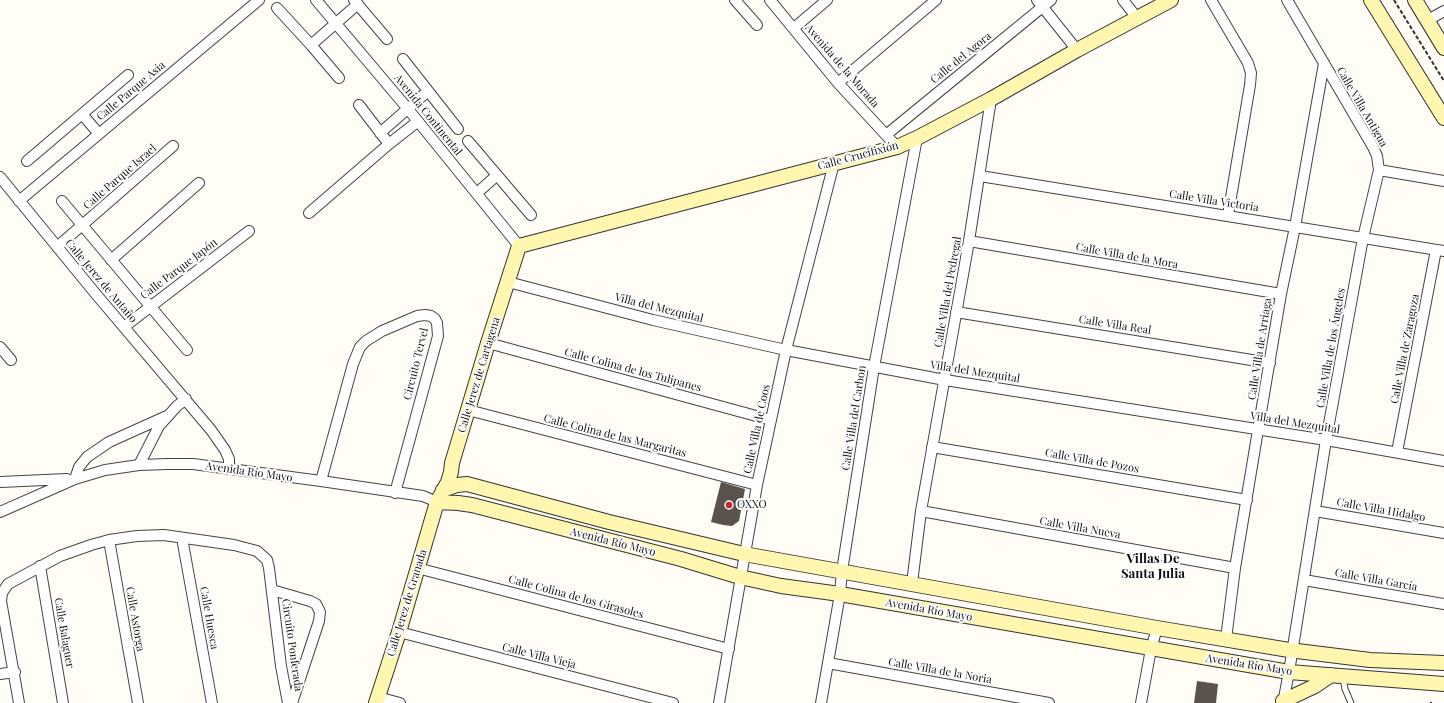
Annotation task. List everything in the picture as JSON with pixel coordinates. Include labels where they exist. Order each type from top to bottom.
[{"type":"street","name":"Calle Parque Asia","points":[[19,201],[259,0]]},
{"type":"street","name":"Avenida Continental","points":[[316,0],[408,109],[519,246]]},
{"type":"street","name":"Avenida de la Morada","points":[[770,0],[838,83],[897,147]]},
{"type":"street","points":[[794,28],[828,0]]},
{"type":"street","points":[[838,83],[936,0]]},
{"type":"street","name":"Calle del Agora","points":[[886,135],[1040,4],[1051,0]]},
{"type":"street","points":[[1123,0],[1137,18]]},
{"type":"street","name":"Calle Crucifixión","points":[[519,246],[897,147],[991,99],[1077,50],[1171,0]]},
{"type":"street","points":[[1211,0],[1248,63],[1251,73],[1228,215]]},
{"type":"street","name":"Calle Villa Antigua","points":[[1287,0],[1373,147],[1377,156],[1378,170]]},
{"type":"street","points":[[1371,0],[1444,118]]},
{"type":"street","points":[[1415,0],[1444,48]]},
{"type":"street","points":[[311,45],[336,24],[356,2],[387,39]]},
{"type":"street","points":[[739,2],[757,25]]},
{"type":"street","points":[[1040,4],[1077,50]]},
{"type":"street","points":[[277,8],[339,78]]},
{"type":"street","points":[[1428,20],[1444,11]]},
{"type":"street","points":[[403,59],[458,129]]},
{"type":"street","name":"Calle Villa de Arriaga","points":[[1226,640],[1235,568],[1281,294],[1295,227],[1324,63]]},
{"type":"street","points":[[27,162],[128,75]]},
{"type":"street","points":[[380,133],[428,91]]},
{"type":"street","name":"Calle Villa del Pedregal","points":[[912,583],[921,512],[969,241],[991,99]]},
{"type":"street","points":[[359,105],[389,144]]},
{"type":"street","points":[[82,114],[99,134]]},
{"type":"street","points":[[309,213],[389,144],[417,122]]},
{"type":"street","name":"Calle Villa del Carbon","points":[[821,703],[840,594],[842,570],[874,366],[917,138]]},
{"type":"street","points":[[468,141],[496,176],[531,215]]},
{"type":"street","name":"Calle Parque Israel","points":[[57,247],[173,146]]},
{"type":"street","name":"Calle Villa de Coos","points":[[719,703],[757,485],[786,350],[834,163]]},
{"type":"street","points":[[1378,170],[1444,181]]},
{"type":"street","name":"Calle Villa de los Ángeles","points":[[1281,702],[1289,672],[1326,440],[1363,238],[1378,170]]},
{"type":"street","points":[[477,193],[496,176]]},
{"type":"street","name":"Calle Villa Victoria","points":[[980,176],[1440,250]]},
{"type":"street","name":"Calle Jerez de Antaño","points":[[0,177],[211,430],[225,450],[229,459],[229,469]]},
{"type":"street","points":[[111,260],[200,183]]},
{"type":"street","name":"Calle Parque Israel","points":[[62,201],[187,350]]},
{"type":"street","name":"Calle Parque Japón","points":[[124,327],[249,231]]},
{"type":"street","name":"Calle Villa de la Mora","points":[[969,241],[1281,294]]},
{"type":"street","name":"Calle Jerez de Cartagena","points":[[440,496],[451,472],[452,463],[488,343],[519,246]]},
{"type":"street","name":"Calle Villa de Zaragoza","points":[[1397,452],[1440,250]]},
{"type":"street","name":"Villa del Mezquital","points":[[508,282],[653,320],[786,350],[945,380],[1326,440],[1444,461]]},
{"type":"street","name":"Calle Villa Real","points":[[956,312],[1270,363]]},
{"type":"street","name":"Circuito Tervel","points":[[321,481],[353,364],[360,347],[366,341],[382,331],[417,316],[431,316],[437,323],[438,336],[395,493]]},
{"type":"street","name":"Calle Colina de los Tulipanes","points":[[488,343],[771,420]]},
{"type":"street","points":[[0,347],[11,360]]},
{"type":"street","points":[[139,465],[159,426],[186,399]]},
{"type":"street","name":"Calle Colina de las Margaritas","points":[[468,410],[757,485]]},
{"type":"street","points":[[75,479],[79,467],[87,457],[109,442],[169,415]]},
{"type":"street","name":"Calle Villa de Pozos","points":[[932,447],[1247,500]]},
{"type":"street","name":"Avenida Río Mayo","points":[[0,512],[75,479],[105,470],[139,465],[193,464],[321,481],[395,493],[440,496],[458,503],[487,509],[681,559],[740,577],[781,586],[840,594],[1289,672],[1444,684]]},
{"type":"street","name":"Avenida Río Mayo","points":[[0,482],[75,479]]},
{"type":"street","name":"Avenida Río Mayo","points":[[440,496],[457,485],[467,484],[609,522],[744,554],[842,570],[1226,640],[1370,660],[1444,663]]},
{"type":"street","name":"Calle Jerez de Granada","points":[[376,700],[399,632],[417,568],[440,496]]},
{"type":"street","name":"Calle Villa Hidalgo","points":[[1315,510],[1444,533]]},
{"type":"street","name":"Calle Villa Nueva","points":[[921,512],[1235,568]]},
{"type":"street","name":"Circuito Ponferada","points":[[19,703],[15,672],[1,601],[2,593],[8,584],[60,556],[109,540],[137,536],[164,535],[234,545],[257,551],[267,560],[281,666],[288,703]]},
{"type":"street","name":"Calle Huesca","points":[[182,538],[212,703]]},
{"type":"street","name":"Calle Astorga","points":[[109,540],[138,703]]},
{"type":"street","name":"Calle Balaguer","points":[[40,566],[63,703]]},
{"type":"street","name":"Calle Colina de los Girasoles","points":[[417,568],[729,649]]},
{"type":"street","name":"Calle Villa García","points":[[1304,580],[1444,604]]},
{"type":"street","name":"Circuito Ponferada","points":[[272,590],[310,601],[316,604],[320,612],[319,621],[292,703]]},
{"type":"street","points":[[1141,703],[1151,649],[1157,628]]},
{"type":"street","name":"Calle Villa Vieja","points":[[399,632],[673,703]]},
{"type":"street","name":"Calle Villa de la Noria","points":[[828,662],[1049,703]]},
{"type":"street","points":[[0,674],[15,672]]},
{"type":"street","points":[[1281,702],[1337,676]]},
{"type":"street","points":[[376,700],[400,703]]},
{"type":"lane","points":[[1337,676],[1351,703]]},
{"type":"path","points":[[1394,0],[1444,81]]},
{"type":"building","name":"OXXO","points":[[721,482],[745,489],[739,521],[732,526],[711,522]]},
{"type":"building","points":[[1197,681],[1218,684],[1216,703],[1194,703]]},
{"type":"place","name":"OXXO","points":[[729,505]]},
{"type":"district","name":"Villas De Santa Julia","points":[[1153,566]]}]
